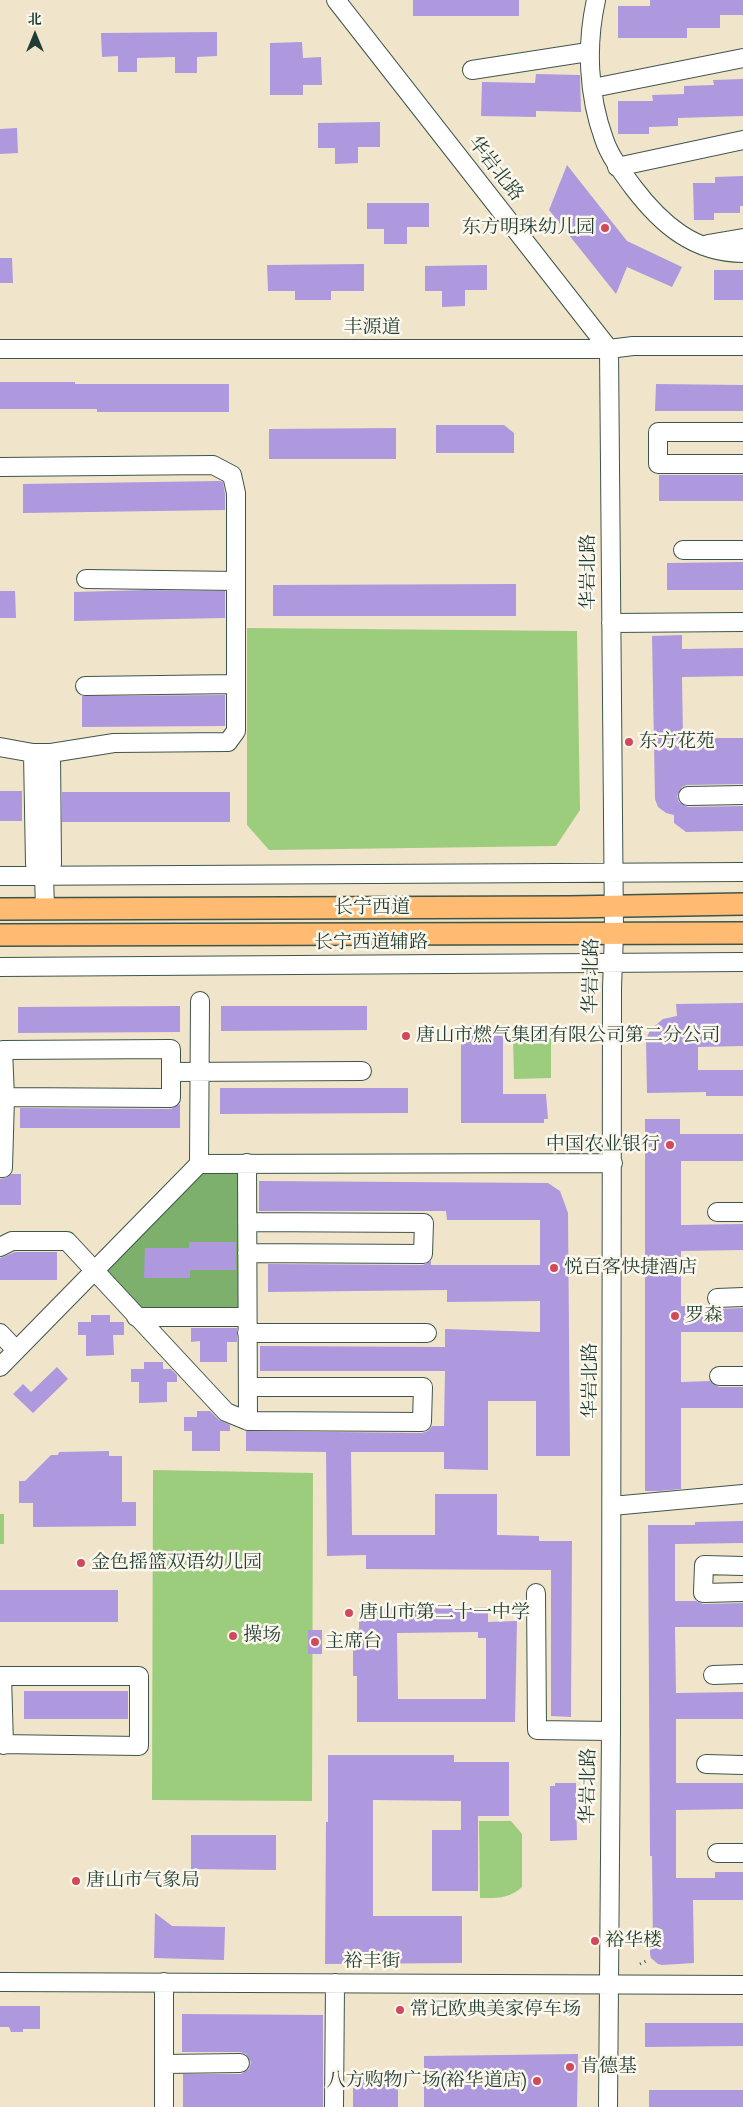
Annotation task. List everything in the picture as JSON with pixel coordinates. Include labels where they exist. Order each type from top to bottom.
[{"type":"main road","name":"长宁西道","points":[[0,909],[743,904]]},
{"type":"main road","name":"长宁西道","points":[[0,935],[743,933]]},
{"type":"street","name":"华岩北路","points":[[336,0],[609,349],[614,963],[612,988],[612,1506],[608,2107]]},
{"type":"street","points":[[596,0],[588,52],[593,88],[604,139],[617,167],[652,212],[677,233],[702,245],[730,253],[743,253]]},
{"type":"street","points":[[472,70],[588,52]]},
{"type":"street","points":[[593,88],[743,58]]},
{"type":"street","points":[[617,167],[743,140]]},
{"type":"street","points":[[702,245],[743,238]]},
{"type":"street","name":"丰源道","points":[[0,349],[609,349],[633,346],[743,346]]},
{"type":"street","points":[[743,432],[658,432],[658,464],[743,464]]},
{"type":"street","points":[[0,467],[213,466],[232,475],[236,493],[236,731],[228,742],[114,743],[51,753],[33,753],[0,747]]},
{"type":"street","points":[[683,550],[743,550]]},
{"type":"street","points":[[86,579],[236,581]]},
{"type":"street","points":[[611,623],[743,622]]},
{"type":"street","points":[[85,686],[236,684]]},
{"type":"street","points":[[33,753],[35,864],[44,876],[45,909]]},
{"type":"street","points":[[44,876],[52,864],[51,753]]},
{"type":"street","points":[[688,796],[743,795]]},
{"type":"street","points":[[0,876],[743,872]]},
{"type":"street","name":"长宁西道辅路","points":[[0,967],[743,962]]},
{"type":"street","points":[[199,1164],[200,1001]]},
{"type":"street","points":[[0,1168],[3,1168],[1,1050],[171,1049],[170,1098],[3,1089]]},
{"type":"street","points":[[171,1072],[362,1071]]},
{"type":"street","points":[[247,1163],[248,1421]]},
{"type":"street","points":[[0,1367],[199,1164],[613,1163]]},
{"type":"street","points":[[717,1212],[743,1212]]},
{"type":"street","points":[[247,1222],[424,1223],[423,1254],[247,1253]]},
{"type":"street","points":[[0,1246],[12,1240],[67,1241],[226,1412],[248,1421],[422,1422],[423,1387],[248,1387]]},
{"type":"street","points":[[717,1298],[743,1297]]},
{"type":"street","points":[[136,1317],[247,1325],[427,1333]]},
{"type":"street","points":[[0,1333],[16,1350]]},
{"type":"street","points":[[720,1376],[743,1376]]},
{"type":"street","points":[[612,1506],[743,1494]]},
{"type":"street","points":[[743,1566],[704,1565],[703,1593],[743,1592]]},
{"type":"street","points":[[536,1594],[537,1730],[611,1730]]},
{"type":"street","points":[[713,1674],[743,1674]]},
{"type":"street","points":[[1,1676],[139,1676],[139,1746],[2,1744],[1,1676]]},
{"type":"street","points":[[706,1764],[743,1765]]},
{"type":"street","points":[[717,1853],[743,1853]]},
{"type":"street","name":"裕丰街","points":[[0,1982],[743,1985]]},
{"type":"street","points":[[164,1982],[164,2107]]},
{"type":"street","points":[[334,2107],[335,1983]]},
{"type":"street","points":[[164,2064],[240,2064]]},
{"type":"path","points":[[640,1964],[646,1961]]},
{"type":"green space","points":[[247,628],[577,631],[580,810],[556,846],[269,850],[247,825]]},
{"type":"green space","points":[[513,1037],[551,1037],[551,1078],[514,1079]]},
{"type":"green space","points":[[239,1172],[239,1311],[140,1311],[100,1272],[199,1173]]},
{"type":"green space","name":"操场","points":[[153,1470],[313,1473],[312,1801],[152,1800]]},
{"type":"green space","points":[[0,1514],[4,1514],[4,1544],[0,1544]]},
{"type":"green space","points":[[479,1821],[511,1821],[522,1834],[522,1887],[512,1894],[497,1898],[480,1898]]},
{"type":"building","points":[[413,0],[519,0],[519,16],[413,16]]},
{"type":"building","points":[[650,0],[743,0],[743,15],[720,15],[720,28],[687,28],[687,38],[618,38],[618,6],[650,6]]},
{"type":"building","points":[[217,32],[217,56],[197,57],[197,73],[175,73],[175,57],[137,58],[137,72],[118,72],[118,56],[102,57],[101,33]]},
{"type":"building","points":[[302,42],[303,58],[321,57],[322,85],[303,85],[303,95],[270,95],[270,43]]},
{"type":"building","points":[[536,74],[580,75],[581,112],[536,111],[536,117],[481,116],[482,82],[535,83]]},
{"type":"building","points":[[743,79],[743,116],[678,118],[678,126],[649,127],[649,134],[618,134],[618,101],[653,101],[652,95],[684,94],[684,86],[714,85],[713,80]]},
{"type":"building","points":[[380,122],[380,147],[358,147],[358,163],[335,164],[335,148],[318,148],[318,123]]},
{"type":"building","points":[[17,128],[18,153],[0,154],[0,129]]},
{"type":"building","points":[[567,165],[627,241],[682,267],[672,287],[627,267],[616,294],[549,210]]},
{"type":"building","points":[[743,176],[743,206],[740,206],[740,213],[714,213],[714,220],[694,220],[693,183],[715,183],[715,177]]},
{"type":"building","points":[[367,203],[429,203],[429,227],[407,227],[407,244],[384,244],[384,229],[367,229]]},
{"type":"building","points":[[0,258],[12,258],[13,283],[0,283]]},
{"type":"building","points":[[364,264],[364,291],[331,291],[331,300],[295,300],[295,291],[268,291],[267,265]]},
{"type":"building","points":[[487,265],[487,290],[465,290],[465,306],[442,307],[442,291],[425,291],[425,266]]},
{"type":"building","points":[[714,270],[743,270],[743,300],[714,300]]},
{"type":"building","points":[[0,382],[229,384],[229,412],[97,412],[97,409],[0,409]]},
{"type":"building","points":[[656,384],[743,385],[743,411],[655,411]]},
{"type":"building","points":[[436,425],[504,425],[514,433],[514,453],[436,453]]},
{"type":"building","points":[[396,428],[396,459],[269,459],[269,429]]},
{"type":"building","points":[[659,475],[743,475],[743,501],[659,501]]},
{"type":"building","points":[[223,482],[225,510],[23,513],[23,484]]},
{"type":"building","points":[[743,562],[743,590],[667,590],[667,563]]},
{"type":"building","points":[[516,584],[516,616],[273,616],[273,585]]},
{"type":"building","points":[[146,590],[225,591],[225,618],[74,621],[74,592]]},
{"type":"building","points":[[0,591],[15,591],[16,618],[0,618]]},
{"type":"building","points":[[682,635],[682,649],[743,648],[743,676],[682,677],[683,738],[743,738],[743,784],[687,785],[682,787],[677,796],[679,802],[688,807],[743,806],[743,831],[686,832],[674,823],[674,815],[666,813],[658,807],[655,799],[652,636]]},
{"type":"building","points":[[225,695],[225,726],[82,727],[82,696]]},
{"type":"building","points":[[0,791],[22,791],[22,821],[0,821]]},
{"type":"building","points":[[62,792],[230,792],[230,822],[62,822]]},
{"type":"building","points":[[743,1003],[743,1046],[698,1047],[698,1070],[743,1070],[743,1096],[706,1096],[706,1092],[647,1093],[646,1040],[650,1030],[663,1019],[677,1016],[676,1004]]},
{"type":"building","points":[[180,1006],[180,1032],[18,1033],[18,1007]]},
{"type":"building","points":[[221,1006],[367,1006],[367,1030],[221,1031]]},
{"type":"building","points":[[468,1025],[492,1025],[492,1028],[503,1028],[503,1094],[546,1094],[548,1119],[544,1119],[544,1123],[461,1123],[461,1028],[468,1028]]},
{"type":"building","points":[[220,1088],[408,1088],[408,1113],[220,1114]]},
{"type":"building","points":[[180,1104],[180,1128],[20,1128],[20,1108],[171,1109]]},
{"type":"building","points":[[645,1119],[680,1119],[680,1134],[743,1134],[743,1161],[681,1161],[681,1225],[743,1224],[743,1250],[681,1251],[681,1306],[710,1306],[717,1309],[743,1308],[743,1332],[681,1332],[681,1382],[710,1381],[719,1387],[743,1387],[743,1408],[681,1408],[681,1489],[659,1491],[645,1491]]},
{"type":"building","points":[[11,1174],[21,1174],[21,1205],[0,1205],[0,1179]]},
{"type":"building","points":[[259,1181],[548,1183],[560,1191],[568,1213],[570,1456],[536,1456],[536,1401],[488,1401],[488,1470],[444,1469],[444,1452],[351,1452],[352,1535],[435,1535],[435,1494],[497,1494],[497,1535],[539,1536],[539,1541],[572,1541],[571,1717],[551,1716],[551,1570],[366,1569],[366,1555],[327,1556],[326,1452],[246,1451],[246,1431],[422,1433],[428,1431],[432,1426],[444,1426],[445,1371],[260,1371],[260,1346],[445,1347],[445,1329],[540,1332],[540,1301],[447,1302],[447,1290],[268,1292],[268,1264],[423,1265],[431,1261],[431,1265],[540,1265],[540,1220],[447,1220],[446,1211],[259,1211]]},
{"type":"building","points":[[189,1242],[236,1242],[236,1270],[190,1270],[190,1278],[144,1278],[145,1248],[189,1248]]},
{"type":"building","points":[[15,1252],[57,1252],[57,1280],[0,1280],[0,1258]]},
{"type":"building","points":[[91,1315],[110,1315],[110,1322],[124,1322],[124,1335],[113,1335],[114,1355],[86,1356],[86,1335],[78,1335],[78,1322],[91,1322]]},
{"type":"building","points":[[191,1328],[237,1328],[237,1342],[227,1342],[227,1362],[200,1362],[200,1341],[191,1342]]},
{"type":"building","points":[[144,1362],[163,1362],[163,1369],[171,1369],[177,1375],[177,1382],[167,1382],[167,1402],[139,1403],[139,1382],[131,1382],[131,1369],[144,1369]]},
{"type":"building","points":[[57,1367],[68,1379],[33,1413],[13,1394],[23,1384],[31,1392]]},
{"type":"building","points":[[197,1411],[210,1411],[219,1420],[230,1425],[230,1431],[220,1431],[220,1451],[192,1451],[192,1431],[184,1431],[184,1417],[197,1417]]},
{"type":"building","points":[[109,1451],[109,1456],[122,1456],[122,1502],[136,1502],[136,1526],[33,1527],[33,1503],[19,1503],[19,1481],[25,1481],[51,1455],[58,1455],[59,1452]]},
{"type":"building","points":[[743,1521],[743,1543],[675,1544],[675,1601],[696,1601],[703,1604],[743,1603],[743,1627],[675,1627],[676,1693],[743,1692],[743,1719],[676,1719],[676,1783],[743,1783],[743,1809],[676,1810],[676,1878],[715,1878],[715,1872],[743,1872],[743,1900],[693,1900],[694,1963],[662,1965],[651,1958],[650,1954],[650,1943],[653,1943],[652,1856],[650,1856],[648,1525],[695,1525],[695,1522]]},
{"type":"building","points":[[0,1590],[118,1590],[118,1622],[0,1622]]},
{"type":"building","points":[[488,1607],[488,1622],[517,1621],[515,1722],[357,1722],[357,1676],[353,1676],[353,1631],[359,1631],[359,1608]],"holes":[[[478,1632],[478,1638],[486,1638],[486,1699],[398,1699],[397,1633]]]},
{"type":"building","name":"主席台","points":[[308,1630],[322,1630],[322,1654],[308,1654]]},
{"type":"building","points":[[24,1691],[128,1691],[128,1719],[24,1719]]},
{"type":"building","points":[[328,1755],[454,1755],[454,1762],[509,1762],[509,1816],[478,1816],[478,1891],[432,1891],[432,1830],[461,1830],[461,1801],[373,1800],[373,1916],[462,1916],[462,1963],[325,1964]]},
{"type":"building","points":[[555,1783],[576,1783],[577,1840],[550,1841],[550,1786],[555,1786]]},
{"type":"building","points":[[191,1835],[276,1835],[276,1870],[191,1869]]},
{"type":"building","points":[[155,1913],[172,1926],[225,1927],[224,1960],[154,1958]]},
{"type":"building","points":[[0,2006],[40,2006],[40,2029],[23,2029],[23,2032],[11,2032],[9,2027],[0,2027]]},
{"type":"building","points":[[182,2014],[323,2015],[323,2107],[183,2107],[183,2074],[241,2074],[249,2069],[251,2062],[246,2054],[240,2052],[182,2052]]},
{"type":"building","points":[[645,2023],[743,2023],[743,2046],[645,2047]]},
{"type":"building","points":[[578,2054],[577,2107],[424,2107],[424,2056]]},
{"type":"building","points":[[353,2075],[398,2075],[398,2107],[353,2107]]},
{"type":"building","points":[[649,2090],[743,2090],[743,2107],[649,2107]]},
{"type":"place","name":"东方明珠幼儿园","points":[[605,228]]},
{"type":"place","name":"东方花苑","points":[[629,742]]},
{"type":"place","name":"唐山市燃气集团有限公司第二分公司","points":[[406,1036]]},
{"type":"place","name":"中国农业银行","points":[[670,1145]]},
{"type":"place","name":"悦百客快捷酒店","points":[[554,1268]]},
{"type":"place","name":"罗森","points":[[675,1316]]},
{"type":"place","name":"金色摇篮双语幼儿园","points":[[81,1563]]},
{"type":"place","name":"唐山市第二十一中学","points":[[349,1613]]},
{"type":"place","name":"操场","points":[[233,1636]]},
{"type":"place","name":"主席台","points":[[315,1642]]},
{"type":"place","name":"唐山市气象局","points":[[76,1881]]},
{"type":"place","name":"裕华楼","points":[[595,1941]]},
{"type":"place","name":"常记欧典美家停车场","points":[[400,2010]]},
{"type":"place","name":"肯德基","points":[[570,2067]]},
{"type":"place","name":"八方购物广场(裕华道店)","points":[[537,2081]]}]
